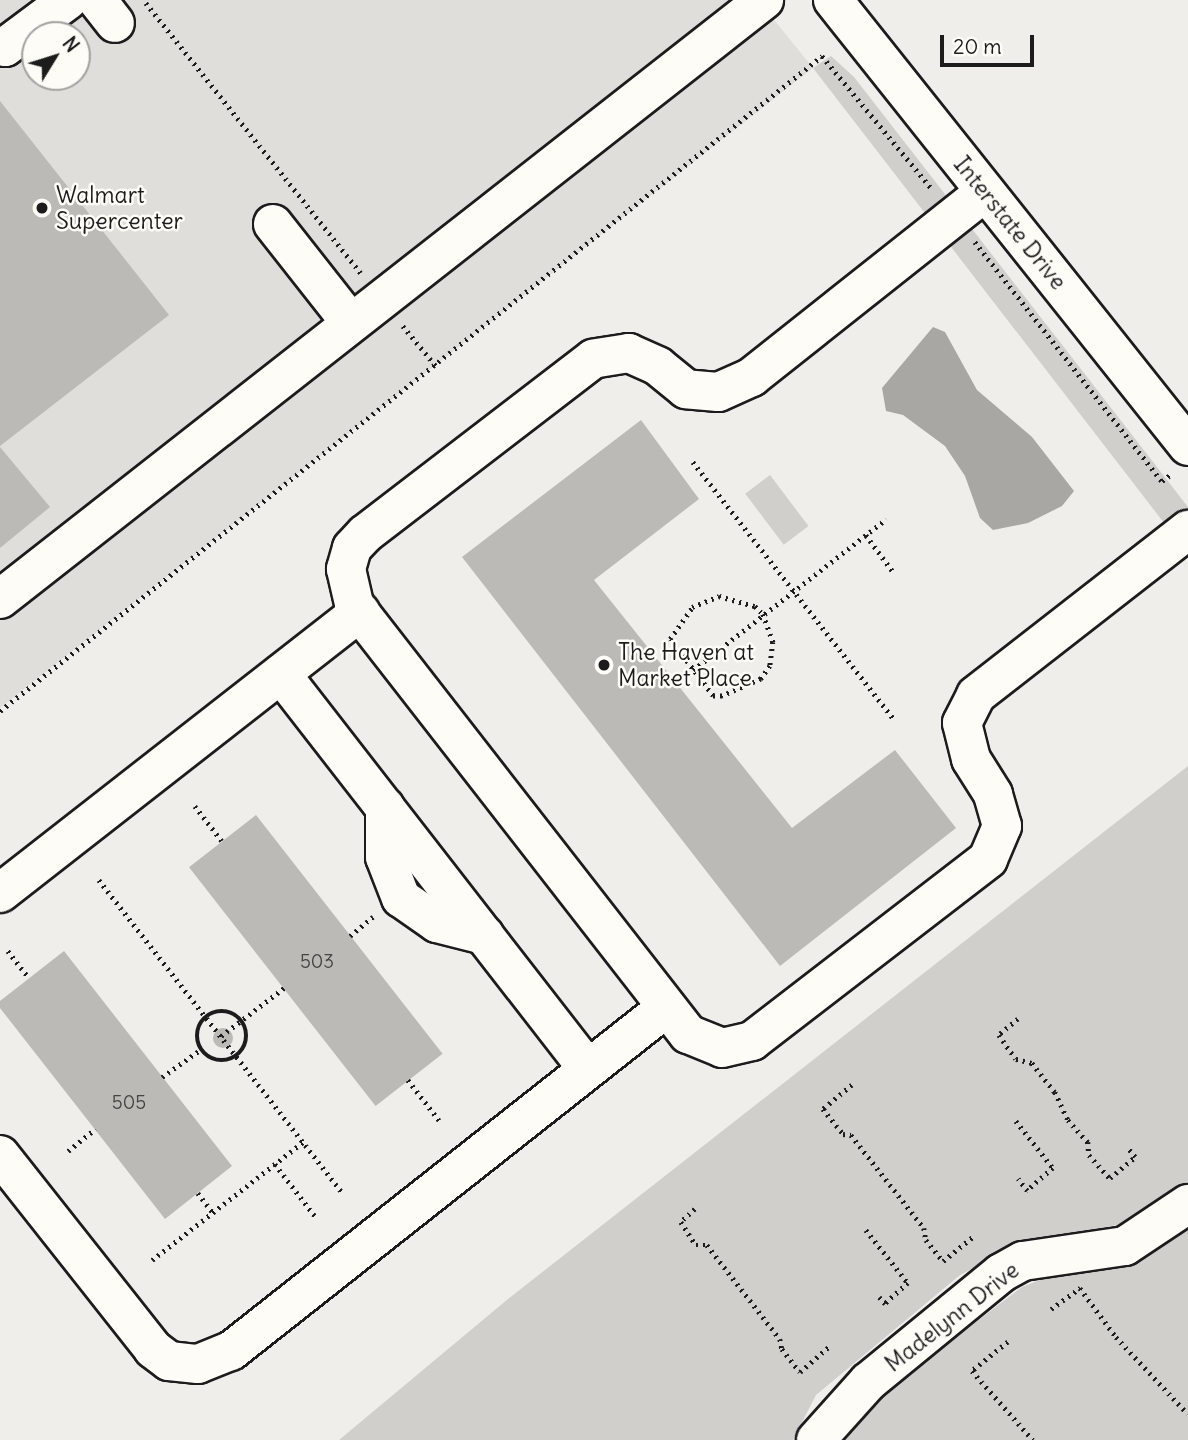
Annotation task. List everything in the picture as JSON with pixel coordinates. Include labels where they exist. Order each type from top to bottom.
[{"type":"main road","points":[[0,46],[5,47],[68,0]]},
{"type":"main road","points":[[0,599],[351,323],[384,301],[764,0]]},
{"type":"main road","name":"Interstate Drive","points":[[833,0],[1188,446]]},
{"type":"main road","points":[[985,192],[740,382],[718,392],[687,389],[629,352],[593,359],[352,548],[346,569],[360,612],[688,1034],[722,1048],[752,1041],[988,859],[1002,826],[993,794],[971,758],[962,723],[976,695],[1188,530]]},
{"type":"main road","points":[[273,224],[351,323]]},
{"type":"main road","points":[[0,893],[360,612]]},
{"type":"main road","points":[[281,674],[588,1069]]},
{"type":"main road","points":[[0,1155],[153,1349],[169,1361],[198,1364],[231,1351],[667,1007]]},
{"type":"main road","name":"Madelynn Drive","points":[[816,1440],[868,1382],[1001,1273],[1036,1258],[1125,1246],[1188,1204]]},
{"type":"path","points":[[118,8],[350,259]]},
{"type":"path","points":[[399,321],[436,366]]},
{"type":"path","points":[[693,463],[895,721]]},
{"type":"path","points":[[693,670],[886,519]]},
{"type":"path","points":[[866,535],[894,573]]},
{"type":"path","points":[[719,596],[744,600],[763,614],[772,656],[761,679],[738,692],[713,695],[670,639],[692,607],[719,596]]},
{"type":"path","points":[[195,806],[222,841]]},
{"type":"path","points":[[99,880],[343,1193]]},
{"type":"path","points":[[350,936],[378,914]]},
{"type":"path","points":[[8,951],[29,978]]},
{"type":"path","points":[[221,1036],[284,988]]},
{"type":"path","points":[[220,1011],[242,1020],[246,1044],[237,1057],[212,1060],[200,1049],[197,1032],[205,1017],[220,1011]]},
{"type":"path","points":[[1018,1019],[999,1035],[1016,1059],[1032,1063],[1055,1092],[1068,1120],[1088,1142],[1089,1154],[1110,1178],[1135,1157],[1127,1147]]},
{"type":"path","points":[[162,1077],[200,1049]]},
{"type":"path","points":[[408,1080],[439,1120]]},
{"type":"path","points":[[852,1085],[823,1109],[844,1134],[851,1135],[924,1228],[926,1240],[943,1261],[973,1237]]},
{"type":"path","points":[[1016,1121],[1053,1168],[1027,1191],[1018,1179]]},
{"type":"path","points":[[68,1151],[95,1129]]},
{"type":"path","points":[[152,1260],[303,1142]]},
{"type":"path","points":[[275,1164],[315,1216]]},
{"type":"path","points":[[198,1194],[213,1213]]},
{"type":"path","points":[[695,1209],[681,1222],[696,1245],[707,1245],[780,1339],[782,1349],[800,1372],[831,1345]]},
{"type":"path","points":[[866,1230],[908,1283],[885,1304],[879,1297]]},
{"type":"path","points":[[1051,1309],[1080,1288],[1116,1337],[1188,1414]]},
{"type":"path","points":[[1008,1342],[972,1371],[1033,1440]]},
{"type":"shaded area","points":[[0,0],[758,0],[813,68],[0,708]]},
{"type":"shaded area","points":[[831,56],[854,77],[1188,507],[1188,554],[813,68]]},
{"type":"shaded area","points":[[933,327],[945,332],[977,390],[1032,437],[1074,491],[1062,506],[1028,523],[993,530],[980,518],[965,476],[945,446],[903,415],[886,411],[882,388]]},
{"type":"shaded area","points":[[770,475],[809,526],[784,545],[745,494]]},
{"type":"shaded area","points":[[1188,766],[1188,1181],[1122,1224],[1019,1244],[960,1275],[816,1395],[793,1440],[339,1440],[508,1299]]},
{"type":"shaded area","points":[[1188,1222],[1188,1440],[839,1440],[860,1410],[1022,1287]]},
{"type":"building","name":"Walmart Supercenter","points":[[0,101],[169,315],[0,446]]},
{"type":"building","name":"The Haven at Market Place","points":[[641,420],[699,499],[594,580],[792,828],[895,750],[956,828],[780,966],[462,557]]},
{"type":"building","points":[[0,447],[50,507],[0,548]]},
{"type":"building","points":[[256,815],[443,1054],[376,1106],[189,867]]},
{"type":"building","points":[[64,951],[232,1166],[165,1219],[0,1008],[0,1001]]},
{"type":"building","points":[[219,1028],[227,1028],[233,1038],[227,1048],[219,1048],[213,1042],[213,1034]]},
{"type":"place","name":"Walmart Supercenter","points":[[42,208]]},
{"type":"place","name":"The Haven at Market Place","points":[[604,665]]}]
